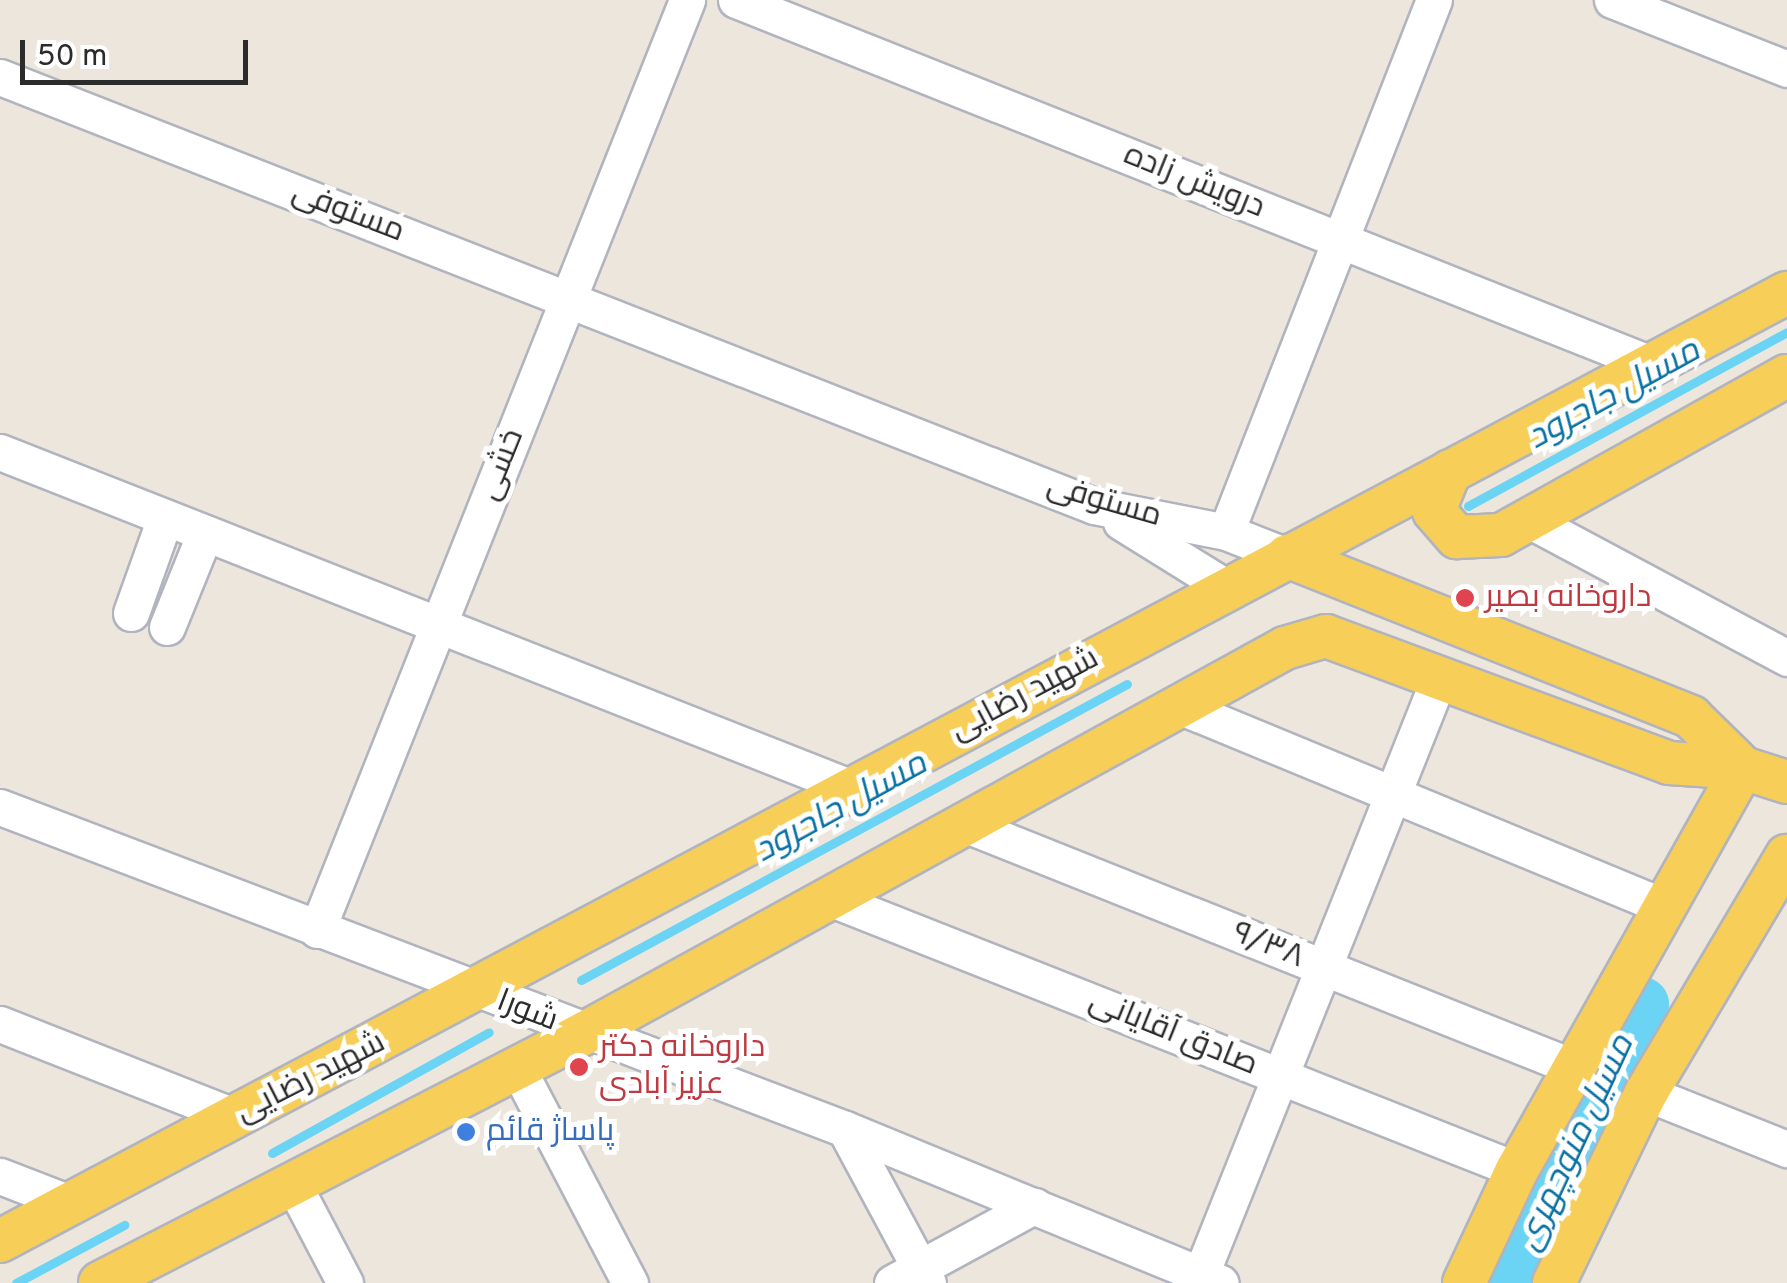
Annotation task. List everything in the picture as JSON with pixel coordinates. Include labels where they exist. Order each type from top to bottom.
[{"type":"main road","name":"شهید رضایی","points":[[0,1241],[476,992],[1226,587],[1787,293]]},
{"type":"main road","points":[[1450,470],[1434,512],[1458,537],[1501,535],[1779,389]]},
{"type":"main road","name":"مستوفی","points":[[1286,556],[1690,716],[1744,768]]},
{"type":"main road","points":[[100,1283],[583,1034],[1285,648],[1326,636],[1668,763],[1744,768],[1787,782]]},
{"type":"main road","points":[[1464,1283],[1516,1170],[1572,1067],[1744,768]]},
{"type":"main road","points":[[1554,1283],[1646,1093],[1787,856]]},
{"type":"street","name":"خشی","points":[[317,930],[687,0]]},
{"type":"street","name":"درویش زاده","points":[[736,0],[1651,364]]},
{"type":"street","points":[[1226,532],[1434,0]]},
{"type":"street","points":[[1612,0],[1787,69]]},
{"type":"street","name":"مستوفی","points":[[0,77],[1094,506],[1226,532],[1286,556]]},
{"type":"street","points":[[0,452],[852,788]]},
{"type":"street","points":[[1094,506],[1226,587]]},
{"type":"street","points":[[130,613],[166,518]]},
{"type":"street","points":[[1528,520],[1787,658]]},
{"type":"street","points":[[167,627],[205,533]]},
{"type":"street","points":[[1211,1279],[1280,1077],[1440,676]]},
{"type":"street","points":[[1179,706],[1663,906]]},
{"type":"street","name":"شورا","points":[[0,807],[583,1034],[845,1128],[1211,1279]]},
{"type":"street","name":"۹/۳۸","points":[[964,824],[1572,1067]]},
{"type":"street","name":"صادق آقایانی","points":[[829,898],[1516,1170]]},
{"type":"street","points":[[0,1024],[236,1117]]},
{"type":"street","points":[[517,1067],[630,1283]]},
{"type":"street","points":[[1646,1093],[1787,1149]]},
{"type":"street","points":[[845,1128],[913,1278],[1034,1206]]},
{"type":"street","points":[[0,1176],[70,1203]]},
{"type":"street","points":[[292,1182],[345,1283]]},
{"type":"waterway","name":"مسیل جاجرود","points":[[1468,506],[1787,332]]},
{"type":"waterway","name":"مسیل جاجرود","points":[[581,980],[1127,684]]},
{"type":"waterway","name":"مسیل منوچهری","points":[[1511,1283],[1641,1004]]},
{"type":"waterway","name":"مسیل جاجرود","points":[[272,1153],[489,1032]]},
{"type":"waterway","name":"مسیل جاجرود","points":[[16,1283],[124,1225]]},
{"type":"place","name":"داروخانه بصیر","points":[[1465,598]]},
{"type":"place","name":"داروخانه دکتر عزیز آبادی","points":[[579,1067]]},
{"type":"place","name":"پاساژ قائم","points":[[466,1132]]}]
